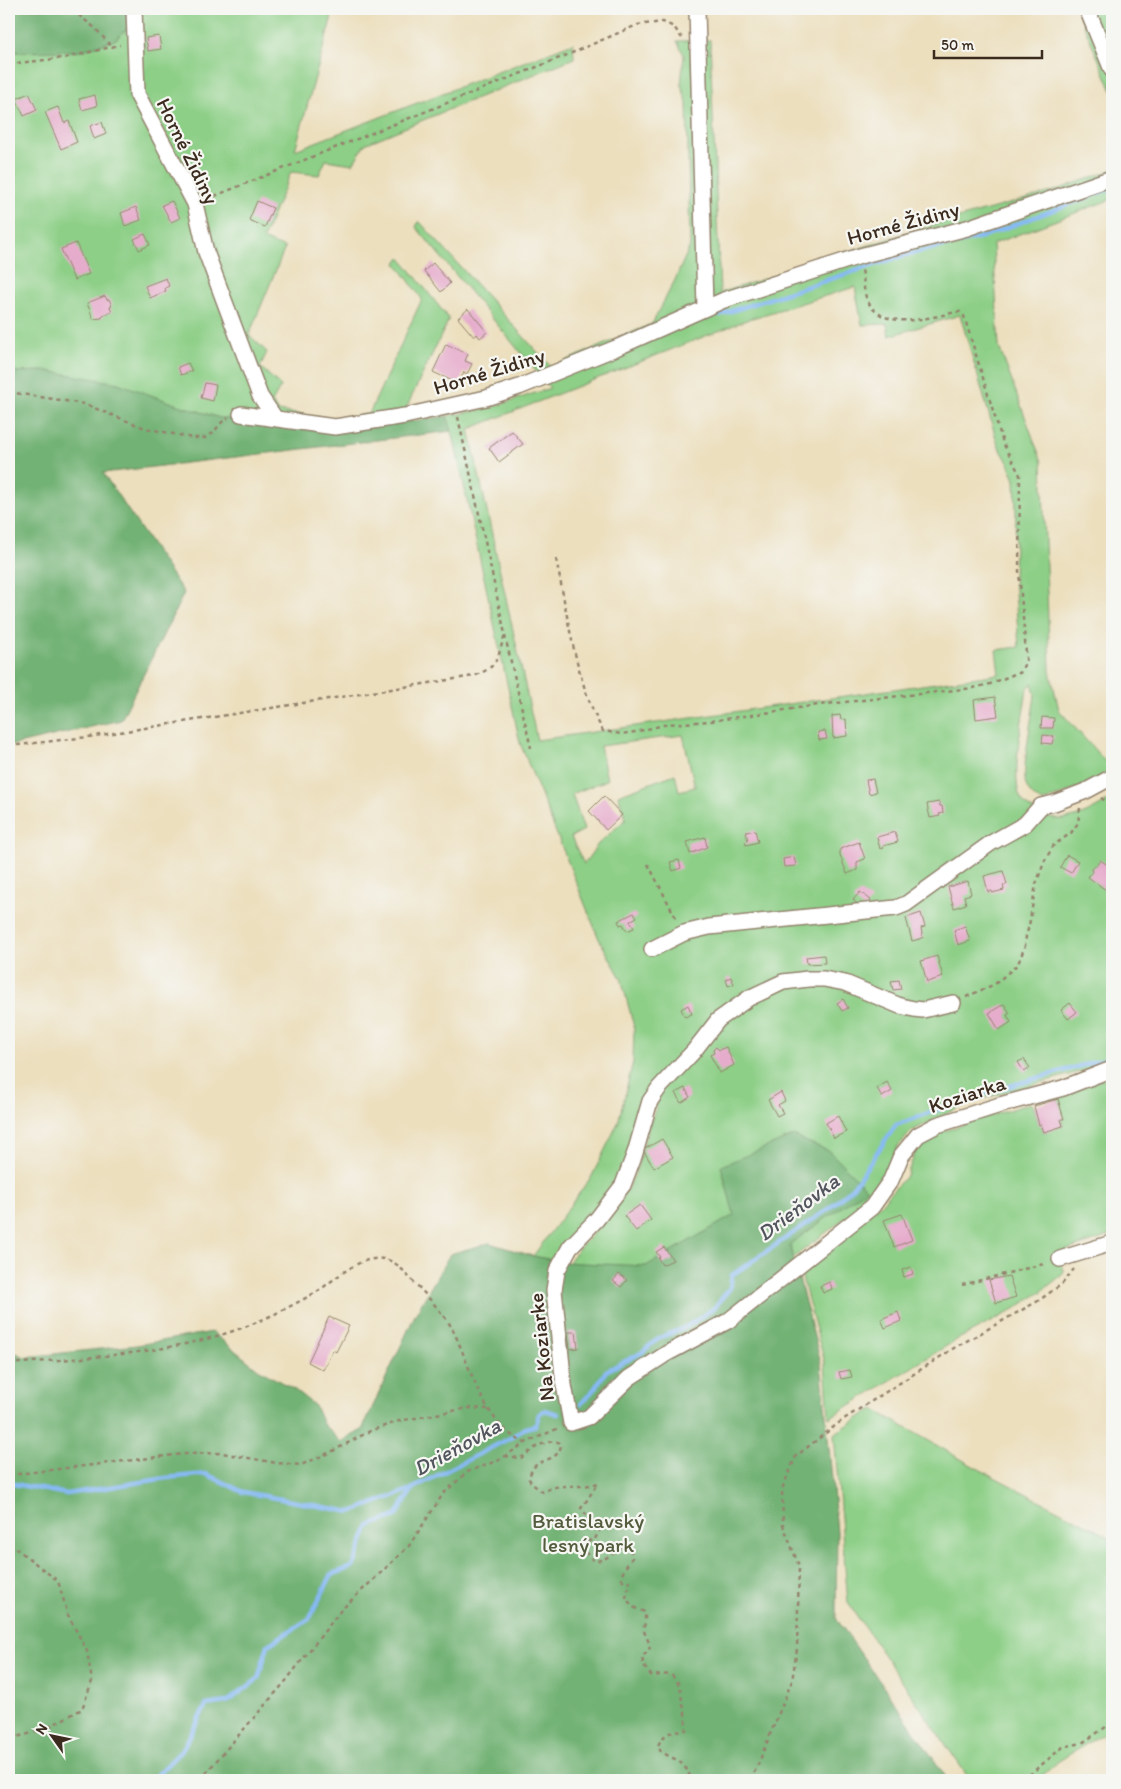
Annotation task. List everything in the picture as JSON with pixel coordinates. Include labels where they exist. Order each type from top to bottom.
[{"type":"street","name":"Horné Židiny","points":[[134,9],[137,94],[195,204],[206,252],[260,396],[275,418]]},
{"type":"street","points":[[697,9],[705,308]]},
{"type":"street","points":[[1087,9],[1112,70]]},
{"type":"street","name":"Horné Židiny","points":[[241,414],[335,427],[455,406],[519,387],[616,348],[705,308],[748,292],[860,256],[967,228],[1112,178]]},
{"type":"street","points":[[652,949],[684,933],[709,928],[896,908],[906,904],[991,843],[1025,824],[1041,806],[1082,792],[1112,778]]},
{"type":"street","name":"Na Koziarke","points":[[571,1423],[564,1385],[554,1290],[557,1271],[570,1246],[597,1219],[623,1185],[636,1153],[650,1101],[718,1020],[749,998],[782,982],[808,979],[824,979],[845,983],[900,1006],[914,1009],[923,1010],[954,1003]]},
{"type":"street","name":"Koziarka","points":[[571,1423],[589,1417],[629,1378],[666,1354],[728,1321],[872,1207],[891,1180],[901,1156],[911,1142],[924,1131],[1000,1105],[1063,1088],[1112,1069]]},
{"type":"street","points":[[1060,1259],[1112,1243]]},
{"type":"path","points":[[73,9],[96,28],[112,47]]},
{"type":"path","points":[[195,204],[567,56],[637,25],[655,22],[671,24],[678,31],[686,46]]},
{"type":"path","points":[[9,64],[64,58],[135,41]]},
{"type":"path","points":[[556,559],[576,658],[586,691],[603,731],[611,733],[621,734],[668,724],[711,721],[818,705],[973,688],[990,684],[1017,673],[1020,674],[1026,660],[1026,653],[1019,571],[1020,475],[1003,442],[971,344],[964,316],[960,312],[956,312],[930,318],[905,320],[893,319],[882,315],[874,310],[866,297],[860,256]]},
{"type":"path","points":[[9,392],[84,404],[145,428],[194,438],[205,438],[213,433],[222,422],[241,414]]},
{"type":"path","points":[[455,406],[531,748]]},
{"type":"path","points":[[9,746],[88,737],[474,676],[489,670],[497,660],[505,634]]},
{"type":"path","points":[[954,1003],[995,984],[1018,964],[1025,946],[1036,884],[1045,860],[1054,845],[1071,833],[1078,823],[1082,792]]},
{"type":"path","points":[[648,864],[684,933]]},
{"type":"path","points":[[750,1780],[757,1768],[792,1681],[797,1649],[799,1566],[783,1525],[782,1489],[796,1456],[844,1419],[954,1348],[1038,1301],[1062,1284],[1073,1272],[1084,1252]]},
{"type":"path","points":[[9,1364],[116,1354],[205,1340],[258,1322],[317,1291],[337,1276],[356,1266],[369,1260],[382,1258],[394,1261],[418,1285],[451,1327],[488,1409],[512,1438],[525,1443]]},
{"type":"path","points":[[962,1285],[1060,1259]]},
{"type":"path","points":[[9,1474],[183,1454],[222,1453],[276,1463],[301,1465],[331,1452],[370,1431],[399,1421],[468,1408],[488,1409]]},
{"type":"path","points":[[202,1780],[204,1775],[285,1682],[341,1610],[409,1546],[442,1494],[467,1472],[499,1460],[525,1443],[571,1423]]},
{"type":"path","points":[[505,1456],[520,1458],[540,1444],[556,1441],[560,1443],[561,1448],[554,1458],[538,1464],[532,1469],[529,1479],[532,1484],[543,1492],[551,1487],[588,1486],[598,1483],[592,1491],[591,1498],[581,1508],[589,1518],[600,1524],[600,1529],[595,1539],[589,1541],[583,1550],[594,1561],[599,1561],[615,1553],[624,1545],[630,1547],[632,1558],[621,1577],[624,1582],[629,1582],[632,1586],[627,1590],[626,1600],[635,1608],[645,1612],[643,1629],[650,1645],[649,1651],[642,1658],[642,1663],[647,1672],[652,1676],[670,1674],[674,1677],[681,1689],[686,1716],[686,1730],[678,1730],[667,1734],[660,1739],[658,1746],[661,1752],[679,1761],[690,1773],[686,1780]]},
{"type":"path","points":[[9,1544],[58,1581],[68,1615],[87,1651],[92,1681],[82,1709],[43,1730],[9,1739]]},
{"type":"path","points":[[1023,1780],[1064,1747],[1082,1743],[1112,1723]]},
{"type":"path","points":[[194,1780],[204,1775]]},
{"type":"green space","points":[[9,9],[132,9],[131,25],[115,40],[80,51],[9,52]]},
{"type":"green space","points":[[132,9],[334,9],[295,150],[573,43],[574,58],[365,144],[353,164],[326,160],[319,175],[291,172],[263,239],[285,248],[249,335],[267,352],[260,367],[281,386],[272,402],[277,411],[336,420],[369,414],[422,299],[396,263],[400,257],[449,319],[399,423],[271,425],[220,418],[48,371],[9,372],[9,52],[80,51]]},
{"type":"green space","points":[[1077,9],[1101,9],[1112,37],[1112,91]]},
{"type":"green space","points":[[710,40],[720,293],[923,228],[1051,192],[1112,170],[1112,199],[993,244],[999,347],[1042,462],[1050,671],[1059,710],[1112,769],[1112,772],[1042,802],[1031,793],[1026,785],[1025,767],[1035,695],[1032,683],[1027,689],[1023,714],[1018,748],[1017,781],[1023,802],[1034,811],[1051,818],[1061,819],[1079,816],[1112,798],[1112,1058],[1090,1069],[967,1103],[912,1131],[898,1146],[871,1198],[717,1316],[672,1344],[660,1345],[622,1372],[584,1410],[574,1414],[562,1317],[563,1280],[572,1257],[600,1226],[632,1180],[657,1105],[659,1089],[644,1116],[630,1170],[606,1207],[561,1262],[533,1256],[592,1176],[618,1123],[633,1062],[634,1027],[621,978],[599,939],[520,743],[452,431],[447,416],[490,408],[550,388],[416,227],[419,221],[551,367],[652,324],[690,246],[687,102],[681,85],[684,55],[677,41]],"holes":[[[855,287],[862,325],[887,324],[889,336],[960,315],[998,445],[1009,464],[1015,480],[1014,577],[1019,647],[996,650],[999,674],[537,740],[469,429],[749,319]],[[683,735],[695,787],[679,791],[675,774],[618,795],[626,819],[598,844],[584,864],[571,837],[584,830],[572,794],[607,780],[600,746]]]},
{"type":"green space","points":[[48,371],[118,383],[220,418],[271,425],[399,423],[447,416],[452,431],[103,473],[184,593],[121,720],[9,746],[9,372]]},
{"type":"green space","points":[[1112,1075],[1112,1235],[1058,1253],[1064,1270],[1063,1274],[1041,1292],[1008,1313],[958,1339],[829,1418],[825,1363],[800,1270],[880,1205],[907,1175],[920,1139],[1030,1103],[1034,1106],[1039,1124],[1041,1124],[1044,1132],[1063,1126],[1058,1099],[1062,1093]]},
{"type":"green space","name":"Bratislavský lesný park","points":[[793,1136],[829,1151],[867,1189],[790,1244],[821,1363],[837,1532],[836,1618],[948,1780],[9,1780],[9,1350],[25,1357],[137,1345],[212,1332],[258,1369],[295,1390],[315,1406],[323,1424],[341,1442],[362,1430],[415,1315],[450,1254],[489,1243],[561,1262],[646,1266],[734,1215],[721,1166]]},
{"type":"green space","points":[[873,1409],[973,1466],[1108,1536],[1112,1549],[1112,1728],[1059,1761],[1037,1780],[970,1780],[848,1603],[834,1434]]},
{"type":"building","points":[[648,9],[663,9],[663,11],[649,11]]},
{"type":"building","points":[[159,36],[161,49],[148,51],[146,38]]},
{"type":"building","points":[[29,93],[37,110],[24,116],[16,99]]},
{"type":"building","points":[[95,95],[97,106],[82,110],[79,99]]},
{"type":"building","points":[[58,107],[64,123],[69,121],[77,142],[61,149],[45,112]]},
{"type":"building","points":[[102,122],[106,134],[94,139],[90,126]]},
{"type":"building","points":[[172,201],[180,218],[171,222],[162,205]]},
{"type":"building","points":[[257,201],[273,208],[265,227],[249,220]]},
{"type":"building","points":[[136,207],[141,220],[125,226],[121,213]]},
{"type":"building","points":[[145,234],[150,245],[139,250],[134,239]]},
{"type":"building","points":[[76,243],[89,274],[74,280],[61,249]]},
{"type":"building","points":[[433,263],[450,283],[441,292],[424,271]]},
{"type":"building","points":[[166,278],[169,286],[165,288],[166,291],[150,298],[145,286]]},
{"type":"building","points":[[105,296],[107,300],[109,299],[112,312],[103,315],[102,318],[93,319],[87,303]]},
{"type":"building","points":[[468,309],[487,332],[480,338],[477,334],[474,337],[458,318]]},
{"type":"building","points":[[446,344],[468,354],[465,361],[472,364],[467,374],[464,372],[459,384],[433,372]]},
{"type":"building","points":[[188,363],[192,371],[181,375],[178,367]]},
{"type":"building","points":[[205,383],[216,385],[213,401],[201,398]]},
{"type":"building","points":[[512,431],[523,444],[499,462],[489,448]]},
{"type":"building","points":[[995,697],[998,716],[976,719],[974,700]]},
{"type":"building","points":[[840,715],[841,720],[846,719],[847,736],[833,738],[832,716]]},
{"type":"building","points":[[1042,717],[1054,718],[1053,728],[1041,728]]},
{"type":"building","points":[[825,731],[827,739],[819,740],[818,732]]},
{"type":"building","points":[[1043,735],[1054,736],[1052,744],[1042,743]]},
{"type":"building","points":[[873,779],[876,792],[869,794],[866,780]]},
{"type":"building","points":[[604,796],[622,815],[606,830],[589,811]]},
{"type":"building","points":[[939,802],[943,813],[939,814],[940,816],[930,818],[927,804]]},
{"type":"building","points":[[755,830],[758,842],[746,845],[745,842],[748,841],[746,832]]},
{"type":"building","points":[[895,832],[898,842],[883,846],[884,848],[880,849],[877,837]]},
{"type":"building","points":[[705,837],[707,847],[690,854],[687,842]]},
{"type":"building","points":[[859,842],[865,859],[857,862],[857,870],[847,874],[840,855],[840,849]]},
{"type":"building","points":[[1067,855],[1078,861],[1071,873],[1060,867]]},
{"type":"building","points":[[794,857],[796,866],[784,867],[783,859]]},
{"type":"building","points":[[679,860],[681,868],[673,871],[670,862]]},
{"type":"building","points":[[1100,860],[1112,868],[1108,876],[1112,881],[1106,890],[1088,877],[1092,872],[1091,869]]},
{"type":"building","points":[[1003,871],[1007,884],[1003,885],[1004,890],[988,892],[984,876]]},
{"type":"building","points":[[968,881],[971,894],[964,896],[966,904],[954,908],[948,887]]},
{"type":"building","points":[[860,892],[871,900],[864,909],[853,900]]},
{"type":"building","points":[[634,913],[637,917],[630,921],[634,928],[627,931],[623,924],[620,925],[618,921]]},
{"type":"building","points":[[921,913],[925,927],[921,928],[923,938],[912,941],[906,918]]},
{"type":"building","points":[[965,926],[970,941],[958,945],[954,930]]},
{"type":"building","points":[[824,955],[825,963],[807,964],[806,957]]},
{"type":"building","points":[[937,956],[943,977],[927,982],[921,961]]},
{"type":"building","points":[[731,977],[734,984],[728,986],[726,979]]},
{"type":"building","points":[[899,980],[901,989],[893,990],[891,981]]},
{"type":"building","points":[[843,999],[848,1008],[842,1011],[837,1003]]},
{"type":"building","points":[[1070,1003],[1077,1012],[1068,1019],[1061,1010]]},
{"type":"building","points":[[1004,1004],[1010,1013],[1007,1015],[1011,1022],[999,1030],[989,1013]]},
{"type":"building","points":[[688,1005],[692,1014],[685,1017],[681,1009]]},
{"type":"building","points":[[716,1047],[719,1050],[726,1047],[734,1065],[720,1073],[710,1055],[714,1053],[713,1050]]},
{"type":"building","points":[[1024,1059],[1030,1068],[1024,1072],[1018,1062]]},
{"type":"building","points":[[887,1082],[892,1091],[882,1097],[877,1088]]},
{"type":"building","points":[[685,1088],[690,1097],[681,1103],[675,1093]]},
{"type":"building","points":[[781,1092],[785,1101],[778,1105],[783,1113],[777,1116],[768,1100]]},
{"type":"building","points":[[1058,1099],[1064,1119],[1061,1119],[1063,1126],[1044,1132],[1041,1124],[1039,1125],[1034,1106]]},
{"type":"building","points":[[838,1116],[846,1132],[834,1138],[826,1123]]},
{"type":"building","points":[[662,1139],[673,1157],[654,1168],[643,1150]]},
{"type":"building","points":[[640,1205],[651,1220],[636,1231],[624,1216]]},
{"type":"building","points":[[902,1214],[912,1240],[894,1247],[884,1220]]},
{"type":"building","points":[[664,1247],[673,1260],[662,1265],[658,1258],[660,1257],[656,1252]]},
{"type":"building","points":[[911,1267],[913,1274],[904,1277],[902,1270]]},
{"type":"building","points":[[619,1274],[627,1280],[621,1287],[613,1281]]},
{"type":"building","points":[[1009,1276],[1016,1297],[996,1303],[989,1280]]},
{"type":"building","points":[[830,1282],[832,1289],[823,1293],[820,1286]]},
{"type":"building","points":[[898,1312],[901,1321],[885,1328],[881,1319]]},
{"type":"building","points":[[329,1317],[349,1326],[336,1352],[333,1350],[323,1370],[308,1362]]},
{"type":"building","points":[[568,1332],[576,1332],[578,1348],[570,1349]]},
{"type":"building","points":[[850,1370],[852,1377],[841,1379],[839,1372]]},
{"type":"waterway","points":[[719,315],[905,255],[982,237],[1112,188]]},
{"type":"waterway","name":"Drieňovka","points":[[581,1404],[606,1371],[641,1353],[659,1338],[686,1327],[714,1308],[730,1288],[732,1275],[830,1208],[853,1187],[896,1125],[985,1093],[1105,1059],[1112,1054]]},
{"type":"waterway","name":"Drieňovka","points":[[152,1780],[183,1749],[206,1705],[227,1702],[258,1679],[268,1645],[309,1619],[332,1574],[353,1567],[369,1526],[396,1516],[413,1488],[512,1437],[523,1429],[536,1425],[539,1414],[545,1410],[558,1414]]},
{"type":"waterway","points":[[9,1483],[67,1494],[166,1478],[206,1474],[243,1492],[351,1512],[412,1489]]}]
